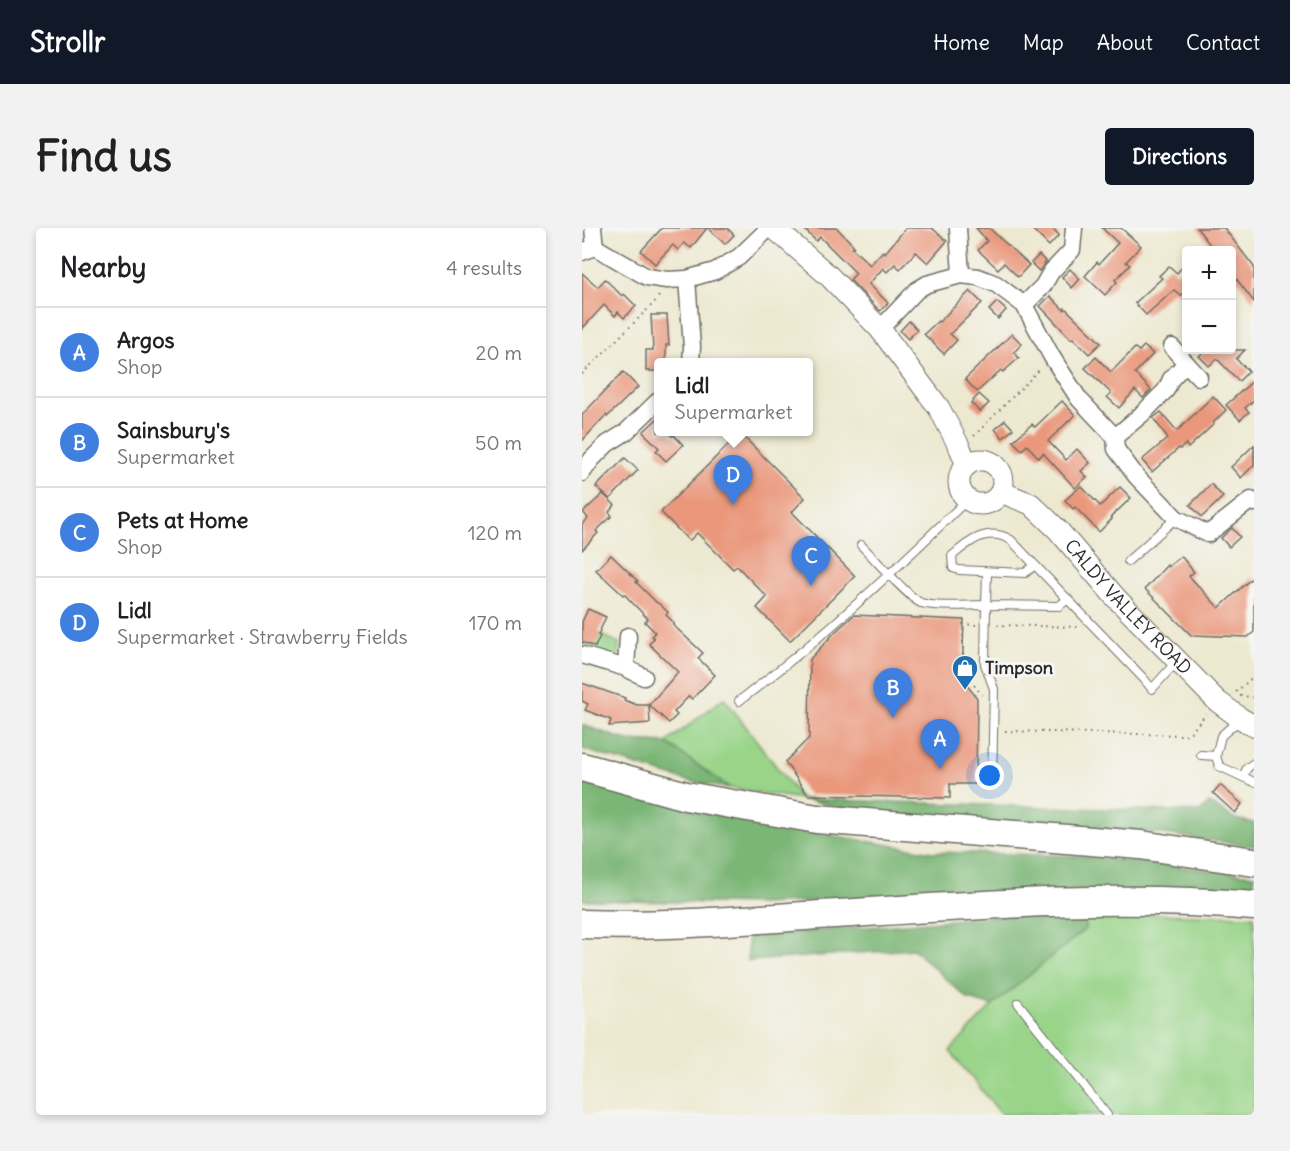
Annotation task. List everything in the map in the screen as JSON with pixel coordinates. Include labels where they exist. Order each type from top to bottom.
[{"type":"highway","points":[[582,767],[686,796],[817,819],[1141,845],[1254,862]]},
{"type":"highway","points":[[582,924],[711,922],[1094,901],[1207,902],[1254,906]]},
{"type":"street","points":[[593,228],[588,249],[647,277],[667,280],[687,279],[715,271],[739,257],[769,228]]},
{"type":"street","points":[[774,228],[829,276],[880,329],[939,408],[964,457],[959,482],[962,492],[968,499],[980,504],[992,501],[1001,492],[1004,482],[1001,472],[995,464],[986,460],[964,457]]},
{"type":"street","points":[[958,228],[961,275]]},
{"type":"street","points":[[1024,305],[1043,286],[1051,272],[1072,250],[1074,228]]},
{"type":"street","points":[[880,329],[917,290],[927,284],[961,275],[978,277],[996,284],[1024,305],[1078,399],[1115,437],[1116,449],[1136,476],[1176,518],[1208,534],[1253,500]]},
{"type":"street","points":[[687,279],[691,358]]},
{"type":"street","points":[[1172,347],[1199,377]]},
{"type":"street","points":[[1115,437],[1166,390],[1171,379],[1186,363]]},
{"type":"street","points":[[582,473],[607,444],[626,432],[654,405]]},
{"type":"street","name":"CALDY VALLEY ROAD","points":[[1001,492],[1030,504],[1058,530],[1116,598],[1177,661],[1224,698],[1247,722]]},
{"type":"street","points":[[626,668],[628,636]]},
{"type":"street","points":[[582,655],[626,668],[644,677]]},
{"type":"lane","points":[[739,701],[783,668],[890,574],[968,499]]},
{"type":"lane","points":[[1128,561],[1176,518]]},
{"type":"lane","points":[[1035,565],[1025,573],[959,570],[953,568],[952,556],[965,544],[981,536],[1005,536],[1011,540],[1068,599],[1152,689],[1177,661]]},
{"type":"lane","points":[[861,545],[909,594],[922,603],[1059,606],[1068,599]]},
{"type":"lane","points":[[987,572],[985,664],[994,689],[992,784]]},
{"type":"lane","points":[[1247,722],[1221,736],[1216,756],[1219,766],[1254,782]]},
{"type":"lane","points":[[1201,755],[1216,756]]},
{"type":"lane","points":[[1243,777],[1247,768],[1254,763]]},
{"type":"lane","points":[[1018,1003],[1107,1115]]},
{"type":"path","points":[[582,374],[654,303],[667,280]]},
{"type":"path","points":[[964,457],[971,440],[981,428],[1052,357]]},
{"type":"path","points":[[982,703],[982,694],[963,671],[963,624],[1081,627],[1090,622]]},
{"type":"path","points":[[993,731],[1185,735],[1192,731],[1208,710],[1254,676]]},
{"type":"path","points":[[1224,698],[1254,697]]},
{"type":"green space","points":[[582,626],[619,643],[616,660],[582,650]]},
{"type":"green space","points":[[724,698],[801,799],[730,788],[666,743]]},
{"type":"green space","points":[[582,725],[628,741],[666,743],[730,788],[688,781],[582,749]]},
{"type":"green space","points":[[582,778],[637,797],[768,825],[933,852],[1081,856],[1254,875],[1254,892],[1006,891],[762,904],[582,900]]},
{"type":"green space","points":[[801,799],[1200,812],[1209,803],[1235,819],[1254,823],[1254,846],[1141,831],[876,815]]},
{"type":"green space","points":[[1085,913],[1254,916],[1254,1115],[1002,1115],[950,1051],[992,1006],[1085,929]]},
{"type":"green space","points":[[1085,913],[1085,929],[992,1006],[967,998],[913,949],[748,961],[748,936],[985,917]]},
{"type":"building","points":[[662,228],[707,228],[691,248],[684,243],[678,250],[673,245],[655,264],[641,251]]},
{"type":"building","points":[[708,228],[727,228],[734,235],[725,244]]},
{"type":"building","points":[[803,228],[837,228],[854,246],[852,248],[870,265],[883,251],[885,253],[906,228],[932,228],[947,241],[928,263],[916,252],[900,269],[895,264],[887,272],[883,268],[869,284],[888,303],[880,311],[850,280],[856,273],[820,237],[816,241]]},
{"type":"building","points":[[976,228],[989,228],[1029,265],[1018,277],[1004,263],[998,269],[978,250],[987,241]]},
{"type":"building","points":[[1031,228],[1052,228],[1059,235],[1049,246]]},
{"type":"building","points":[[1102,228],[1121,228],[1141,246],[1126,262],[1130,265],[1115,280],[1117,282],[1105,295],[1085,276],[1118,243]]},
{"type":"building","points":[[1197,228],[1224,228],[1254,267],[1254,302],[1236,278],[1236,246],[1211,246]]},
{"type":"building","points":[[1039,255],[1046,262],[1039,271],[1031,263]]},
{"type":"building","points":[[1169,266],[1177,273],[1182,267],[1182,295],[1174,290],[1146,315],[1135,303],[1162,278],[1159,276]]},
{"type":"building","points":[[1070,269],[1080,279],[1072,288],[1062,277]]},
{"type":"building","points":[[582,273],[598,287],[605,279],[636,306],[624,318],[618,312],[615,316],[604,305],[582,329]]},
{"type":"building","points":[[970,291],[982,303],[950,334],[957,340],[944,354],[924,334]]},
{"type":"building","points":[[1050,296],[1101,343],[1089,354],[1073,338],[1071,339],[1040,306]]},
{"type":"building","points":[[997,302],[1006,310],[998,319],[989,310]]},
{"type":"building","points":[[651,315],[667,315],[669,345],[666,345],[666,358],[654,358],[654,371],[646,371],[646,350],[653,350]]},
{"type":"building","points":[[909,321],[917,330],[908,339],[900,331]]},
{"type":"building","points":[[1012,334],[1022,344],[1014,352],[1019,358],[1003,372],[1001,370],[977,392],[965,379]]},
{"type":"building","points":[[1144,346],[1153,354],[1135,373],[1151,390],[1143,398],[1135,390],[1119,408],[1107,397],[1111,393],[1085,368],[1096,357],[1111,372],[1135,348],[1139,351]]},
{"type":"building","points":[[1236,350],[1245,350],[1236,359],[1249,371],[1239,381],[1217,359],[1209,366],[1199,356],[1201,354],[1236,354]]},
{"type":"building","points":[[623,372],[638,387],[607,417],[606,415],[582,441],[582,415]]},
{"type":"building","points":[[1254,380],[1254,400],[1245,408],[1249,412],[1240,420],[1226,405]]},
{"type":"building","points":[[979,394],[989,403],[980,412],[971,403]]},
{"type":"building","points":[[1213,396],[1226,410],[1188,448],[1186,444],[1179,448],[1152,472],[1142,460],[1168,438],[1153,418],[1161,412],[1177,431]]},
{"type":"building","points":[[1062,401],[1075,415],[1048,441],[1066,460],[1077,449],[1090,463],[1081,471],[1087,477],[1075,488],[1043,453],[1039,458],[1027,445],[1022,450],[1013,441],[1032,424],[1035,427]]},
{"type":"building","points":[[1005,420],[1013,429],[1003,438],[995,429]]},
{"type":"building","points":[[654,422],[654,436],[675,436],[683,445],[666,461],[656,451],[659,448],[643,432]]},
{"type":"building","points":[[737,436],[743,436],[805,498],[792,512],[855,576],[790,641],[757,608],[767,597],[737,566],[733,569],[697,533],[689,541],[661,512]]},
{"type":"building","points":[[1254,445],[1254,465],[1241,478],[1231,467]]},
{"type":"building","points":[[625,458],[638,470],[610,499],[596,487]]},
{"type":"building","points":[[1211,484],[1223,497],[1202,517],[1190,505]]},
{"type":"building","points":[[1081,486],[1100,506],[1120,487],[1131,498],[1099,532],[1065,500]]},
{"type":"building","points":[[603,494],[615,505],[609,512],[612,516],[596,531],[598,533],[582,550],[582,524],[588,518],[583,512]]},
{"type":"building","points":[[1232,528],[1240,537],[1229,547],[1221,538]]},
{"type":"building","points":[[611,555],[668,612],[666,615],[674,623],[673,625],[703,653],[698,658],[715,675],[692,699],[689,696],[674,712],[677,715],[669,723],[649,705],[678,672],[649,644],[655,632],[645,622],[648,619],[596,570]]},
{"type":"building","points":[[1181,556],[1194,572],[1189,576],[1219,608],[1254,576],[1254,632],[1248,637],[1191,635],[1145,589],[1167,565],[1168,567]]},
{"type":"building","points":[[588,609],[606,617],[595,647],[582,642],[582,622]]},
{"type":"building","points":[[854,615],[964,620],[962,679],[977,698],[976,784],[950,784],[950,798],[808,795],[785,762],[809,738],[810,659]]},
{"type":"building","points":[[582,683],[625,698],[624,700],[637,705],[649,705],[650,723],[609,726],[611,720],[585,710],[588,704],[582,701]]},
{"type":"building","points":[[1220,785],[1242,804],[1235,813],[1213,793]]},
{"type":"place","name":"Lidl","points":[[733,505]]},
{"type":"place","name":"Pets at Home","points":[[811,586]]},
{"type":"place","name":"Timpson","points":[[965,691]]},
{"type":"place","name":"Sainsbury's","points":[[893,718]]},
{"type":"place","name":"Argos","points":[[940,769]]}]
